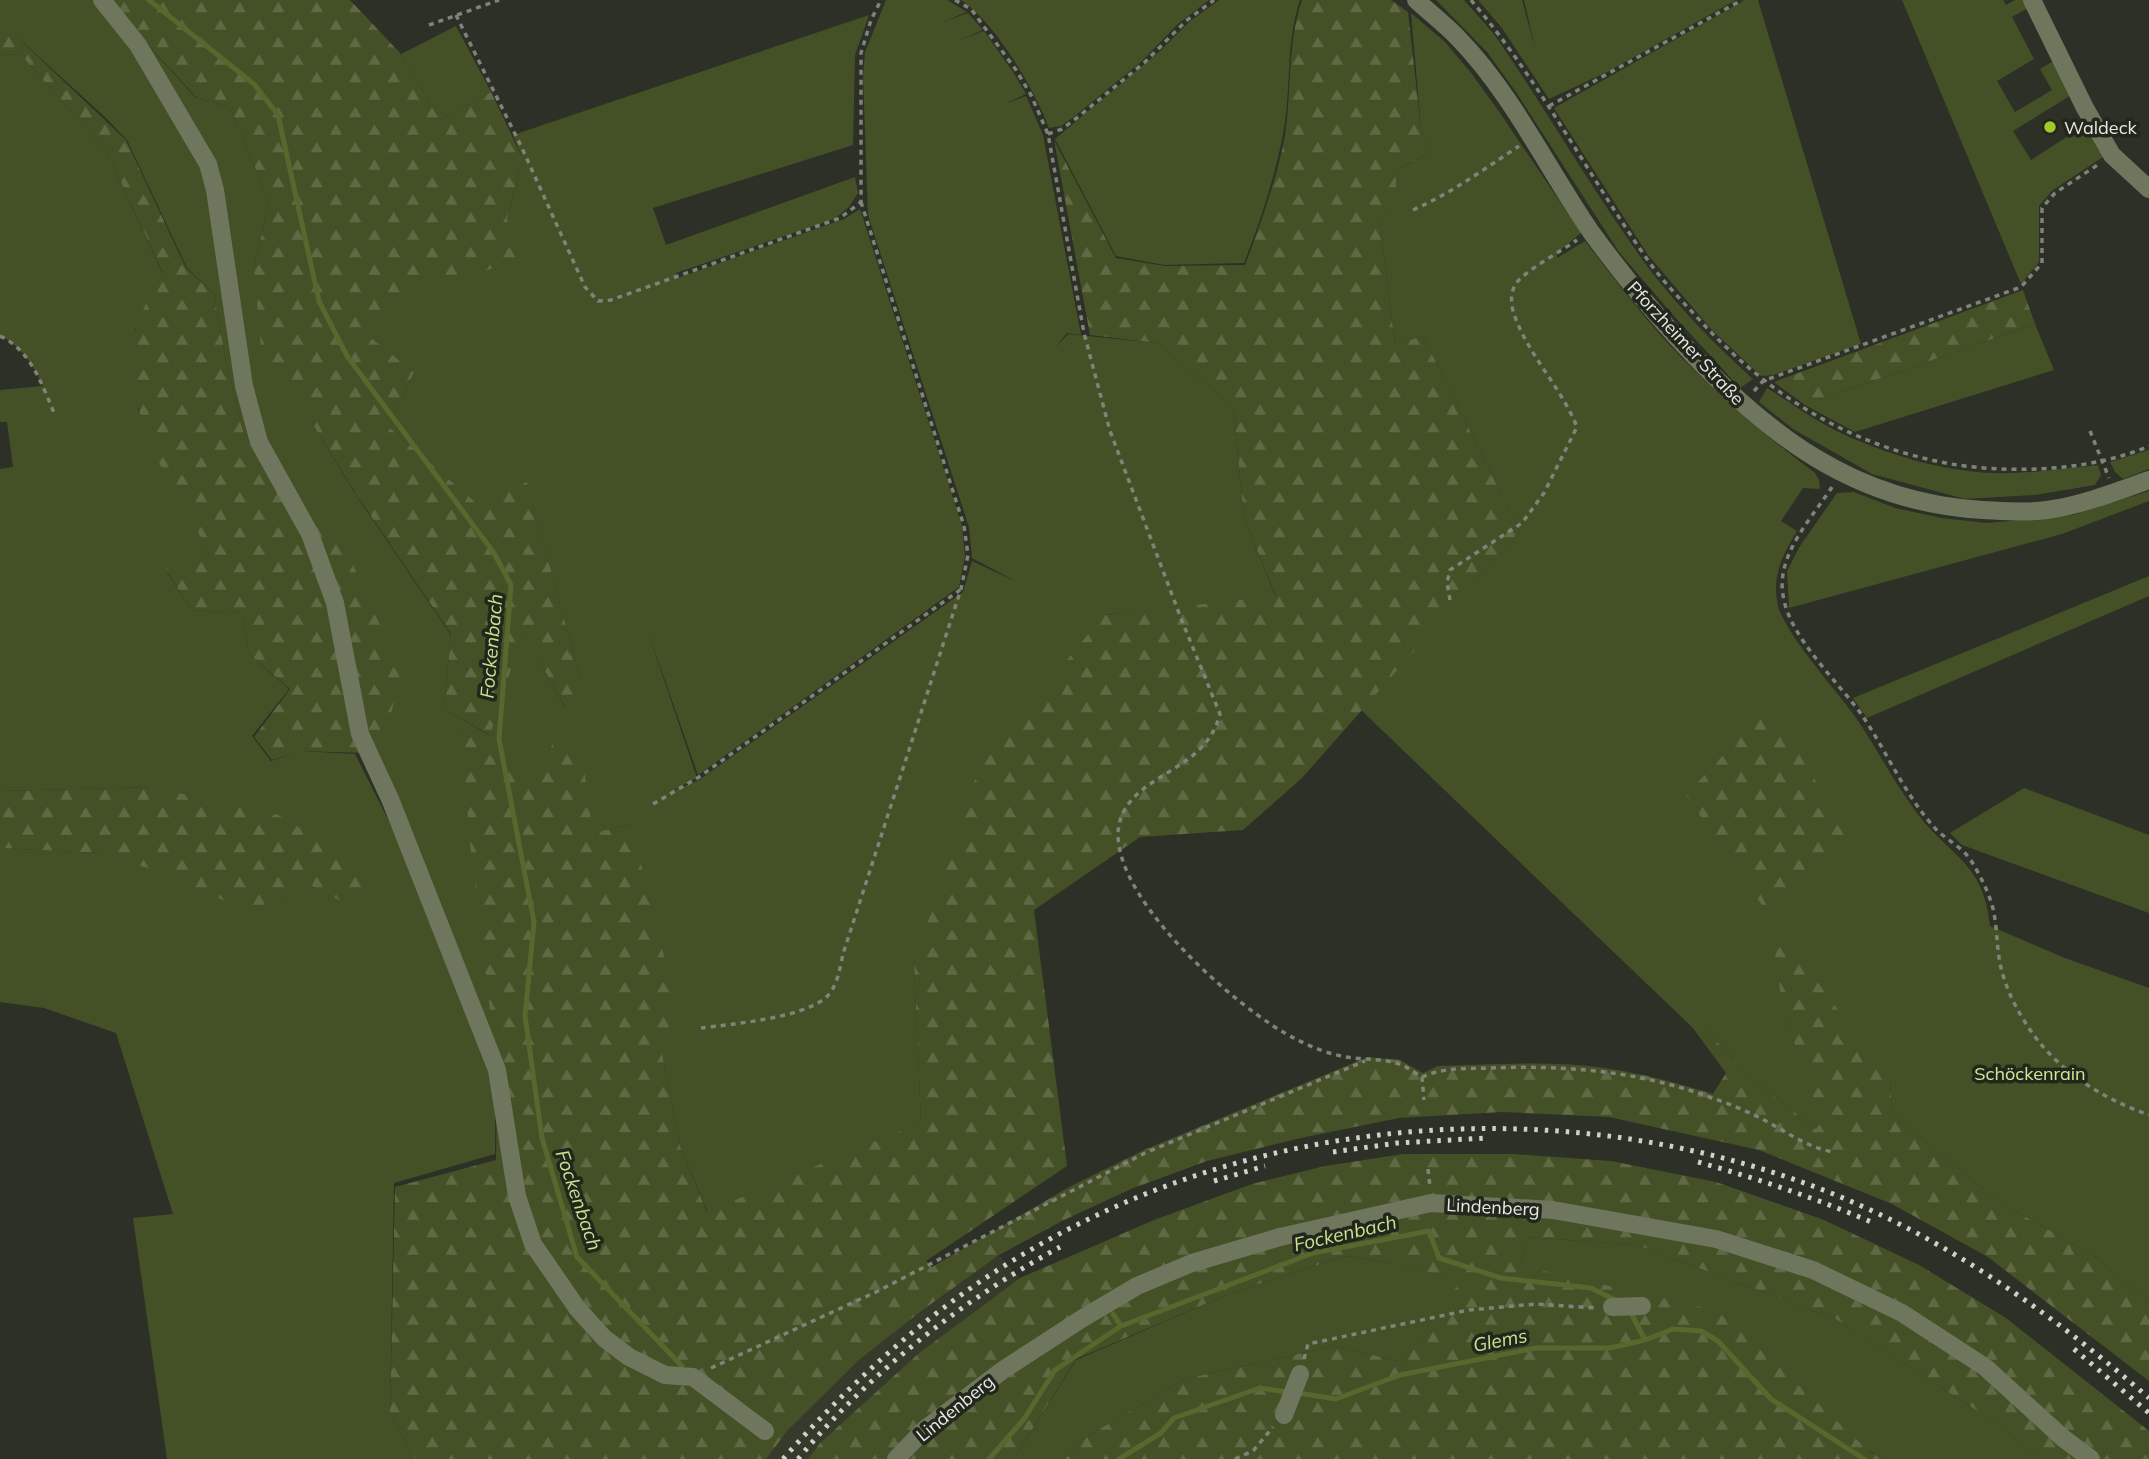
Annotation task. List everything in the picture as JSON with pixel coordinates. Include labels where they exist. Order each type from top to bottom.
[{"type":"street","points":[[102,0],[138,45],[208,164],[215,190],[244,386],[260,442],[310,534],[335,603],[360,734],[390,799],[497,1070],[517,1196],[533,1244],[577,1308],[604,1338],[629,1357],[665,1375],[693,1377],[765,1431]]},
{"type":"street","name":"Pforzheimer Straße","points":[[1416,0],[1460,39],[1499,89],[1591,231],[1651,308],[1704,368],[1782,437],[1840,473],[1892,494],[1923,503],[1960,509],[2047,510],[2115,493],[2149,480]]},
{"type":"street","points":[[2032,0],[2082,109],[2112,155],[2149,189]]},
{"type":"street","name":"Lindenberg","points":[[896,1459],[924,1430],[1003,1370],[1137,1286],[1192,1263],[1280,1237],[1431,1203],[1553,1210],[1703,1236],[1813,1270],[1902,1312],[1985,1367],[2063,1438],[2091,1459]]},
{"type":"street","points":[[1612,1307],[1642,1306]]},
{"type":"street","points":[[1284,1415],[1300,1374]]},
{"type":"path","points":[[429,25],[499,0]]},
{"type":"path","points":[[701,1028],[803,1010],[826,998],[838,977],[843,954],[961,589],[968,555],[964,526],[861,202],[860,53],[881,0]]},
{"type":"path","points":[[955,0],[971,9],[1016,70],[1031,95],[1048,134],[1084,333],[1110,431],[1220,714],[1216,730],[1208,742],[1137,796],[1122,815],[1119,836],[1121,855],[1143,900],[1171,938],[1231,994],[1262,1018],[1295,1039],[1343,1057],[1403,1065],[1422,1077]]},
{"type":"path","points":[[1048,134],[1062,129],[1078,117],[1145,62],[1186,21],[1214,0]]},
{"type":"path","points":[[1471,0],[1498,31],[1648,260],[1723,347],[1763,382],[1838,429],[1882,447],[1933,461],[1989,469],[2045,468],[2103,460],[2149,446]]},
{"type":"path","points":[[1549,106],[1742,0]]},
{"type":"path","points":[[456,15],[522,148],[585,287],[598,301],[611,300],[840,218],[861,202]]},
{"type":"path","points":[[1413,210],[1442,197],[1479,175],[1531,138]]},
{"type":"path","points":[[1742,404],[1763,382],[2021,287],[2042,263],[2042,208],[2056,193],[2112,155]]},
{"type":"path","points":[[1450,600],[1447,583],[1450,570],[1522,523],[1544,493],[1577,427],[1569,408],[1513,313],[1511,294],[1518,280],[1591,231]]},
{"type":"path","points":[[0,336],[15,343],[32,365],[55,415]]},
{"type":"path","points":[[2090,431],[2115,493]]},
{"type":"path","points":[[1840,473],[1783,566],[1782,593],[1795,629],[1863,717],[1934,828],[1957,845],[1970,859],[1991,902],[2003,977],[2034,1035],[2079,1081],[2124,1106],[2149,1115]]},
{"type":"path","points":[[653,804],[699,777],[961,589]]},
{"type":"path","points":[[693,1377],[750,1348],[878,1291],[1145,1153],[1367,1060]]},
{"type":"path","points":[[1422,1077],[1436,1070],[1531,1067],[1597,1070],[1637,1077],[1711,1097],[1763,1119],[1818,1150],[1833,1152]]},
{"type":"path","points":[[1422,1077],[1424,1100]]},
{"type":"path","points":[[1300,1374],[1308,1344],[1469,1310],[1536,1304],[1612,1307]]},
{"type":"path","points":[[1235,1459],[1253,1451],[1284,1415]]},
{"type":"shaded area","points":[[999,1255],[1020,1278],[919,1353],[820,1443],[808,1459],[766,1459],[788,1430],[859,1360]]},
{"type":"green space","points":[[0,0],[107,0],[195,97],[230,107],[269,202],[254,267],[312,423],[358,498],[451,635],[444,709],[489,735],[523,631],[566,709],[580,677],[527,483],[476,504],[389,427],[414,372],[363,336],[429,269],[507,219],[523,159],[513,135],[869,15],[855,55],[853,145],[653,208],[666,245],[855,177],[858,193],[849,207],[834,219],[676,273],[678,278],[844,219],[860,209],[962,526],[965,556],[959,587],[698,775],[647,629],[697,778],[670,792],[699,780],[963,592],[972,561],[1019,583],[972,558],[969,527],[868,215],[863,77],[865,52],[886,0],[947,0],[967,12],[940,23],[968,13],[983,30],[960,40],[984,31],[1026,94],[1007,103],[1026,96],[1043,135],[1081,335],[1067,333],[1055,348],[1068,334],[1157,343],[1233,406],[1244,518],[1276,597],[1104,615],[914,963],[921,1122],[708,1213],[680,1146],[662,1053],[652,916],[631,824],[593,833],[554,741],[536,777],[462,730],[496,1019],[495,1154],[394,1183],[390,1413],[415,1459],[167,1459],[133,1218],[173,1214],[116,1033],[44,1008],[0,1002],[0,848],[97,853],[282,904],[301,879],[151,787],[0,791],[0,469],[13,467],[7,422],[0,422],[0,390],[43,386],[26,356],[0,336],[0,55],[20,54],[107,152],[163,274],[135,330],[138,410],[163,469],[210,553],[166,570],[191,610],[242,613],[250,655],[289,689],[252,736],[271,761],[301,751],[355,754],[400,843],[364,753],[343,544],[259,459],[243,431],[227,366],[214,294],[187,268],[127,140],[17,37],[0,37]]},
{"type":"green space","points":[[107,0],[350,0],[401,54],[440,120],[491,92],[523,159],[507,219],[520,256],[447,288],[429,269],[367,335],[414,372],[389,427],[476,503],[527,482],[580,677],[567,710],[523,632],[490,735],[444,709],[451,634],[261,348],[254,267],[269,202],[230,107],[196,97]]},
{"type":"green space","points":[[961,0],[1209,0],[1178,24],[1141,62],[1075,116],[1061,126],[1049,128],[1024,77],[1000,40],[974,10]]},
{"type":"green space","points":[[1219,0],[1300,0],[1292,33],[1286,117],[1280,150],[1244,263],[1164,265],[1116,256],[1055,139],[1159,52],[1189,22]]},
{"type":"green space","points":[[1302,0],[1391,0],[1408,12],[1421,129],[1428,154],[1396,170],[1396,207],[1380,221],[1395,344],[1423,336],[1520,531],[1302,778],[1243,830],[1140,837],[1034,910],[1067,1166],[926,1261],[932,1267],[1071,1186],[1144,1150],[1368,1057],[1400,1060],[1423,1073],[1438,1066],[1583,1066],[1618,1070],[1713,1094],[1726,1073],[1693,1028],[1704,1028],[1753,1079],[1816,1129],[1822,1122],[1783,1011],[1770,917],[1890,1081],[1893,1115],[1998,1201],[2093,1255],[2149,1302],[2149,1381],[1988,1257],[1892,1204],[1759,1150],[1609,1117],[1502,1112],[1399,1118],[1207,1161],[1131,1189],[1064,1220],[999,1255],[859,1360],[788,1430],[766,1459],[415,1459],[390,1413],[395,1187],[496,1160],[497,1070],[469,834],[462,729],[536,776],[554,741],[579,734],[593,833],[631,824],[681,1025],[662,1053],[680,1146],[707,1212],[921,1122],[914,963],[980,765],[1104,615],[1276,596],[1244,518],[1233,406],[1157,343],[1090,335],[1054,140],[1116,258],[1165,266],[1245,265],[1282,150],[1294,33]]},
{"type":"green space","points":[[1436,0],[1464,0],[1494,34],[1644,262],[1695,323],[1753,379],[1740,388],[1619,252],[1516,92],[1487,52]]},
{"type":"green space","points":[[1478,0],[1522,0],[1535,48],[1524,0],[1736,0],[1607,72],[1549,99],[1502,28]]},
{"type":"green space","points":[[1745,0],[1758,0],[1861,344],[1773,375],[1761,376],[1712,330],[1648,255],[1554,108]]},
{"type":"green space","points":[[1902,0],[2003,0],[2006,5],[2015,0],[2024,0],[2028,8],[2012,17],[2034,59],[1997,81],[2015,112],[2052,90],[2040,69],[2055,60],[2073,94],[2013,131],[2031,160],[2087,124],[2106,155],[2053,190],[2039,206],[2039,262],[2021,284]]},
{"type":"green space","name":"Schöckenrain","points":[[1411,13],[1445,42],[1472,74],[1581,233],[1557,253],[1557,258],[1585,241],[1638,309],[1681,357],[1739,412],[1815,473],[1820,489],[1803,488],[1781,521],[1797,531],[1777,575],[1776,595],[1782,617],[1854,715],[1914,809],[1972,872],[1986,904],[1990,926],[2065,958],[2149,988],[2149,1302],[2093,1255],[1998,1201],[1893,1115],[1890,1081],[1783,1011],[1823,1122],[1816,1129],[1753,1079],[1704,1028],[1693,1028],[1361,710],[1520,531],[1423,336],[1395,344],[1380,221],[1396,207],[1396,170],[1428,154],[1421,129]]},
{"type":"green space","points":[[456,26],[491,92],[440,120],[401,54]]},
{"type":"green space","points":[[0,37],[17,37],[126,140],[186,268],[214,294],[227,366],[243,431],[259,459],[343,543],[401,671],[388,727],[374,748],[364,753],[302,751],[272,760],[254,737],[290,689],[250,655],[242,613],[191,610],[166,569],[210,553],[152,447],[134,390],[132,361],[135,332],[143,309],[163,273],[107,152],[20,54],[0,55]]},
{"type":"green space","points":[[2023,290],[2035,324],[1805,405],[1774,382]]},
{"type":"green space","points":[[2035,324],[2054,370],[1855,432],[1805,405]]},
{"type":"green space","points":[[1767,388],[1841,433],[1914,460],[1953,469],[1991,473],[2098,465],[2101,475],[2095,485],[2035,495],[1965,499],[1872,474],[1793,429],[1759,402]]},
{"type":"green space","points":[[2149,450],[2149,469],[2123,479],[2115,472],[2110,462]]},
{"type":"green space","points":[[2149,491],[2149,501],[2062,534],[1789,608],[1787,571],[1800,546],[1837,493],[1854,492],[1895,508],[1942,518],[1987,523],[2073,515]]},
{"type":"green space","points":[[2149,576],[2149,596],[1867,718],[1853,698]]},
{"type":"green space","points":[[1770,705],[1847,833],[1770,917],[1686,795]]},
{"type":"green space","points":[[151,787],[278,815],[365,867],[360,911],[301,880],[282,904],[250,912],[158,871],[97,853],[0,848],[0,791]]},
{"type":"green space","points":[[2024,788],[2149,835],[2149,913],[1962,845],[1950,833]]},
{"type":"green space","points":[[1403,1154],[1513,1154],[1611,1161],[1716,1182],[1824,1220],[1919,1265],[2006,1318],[2149,1431],[2149,1459],[2039,1459],[1999,1425],[1836,1319],[1637,1245],[1527,1237],[1521,1266],[1719,1311],[1869,1451],[1885,1459],[1065,1459],[1084,1438],[1185,1379],[1333,1346],[1403,1362],[1460,1282],[1394,1263],[1346,1256],[1231,1293],[1076,1359],[1014,1459],[808,1459],[820,1443],[919,1353],[1020,1278],[1154,1220],[1252,1184],[1325,1166]]},
{"type":"green space","points":[[1527,1237],[1637,1245],[1836,1319],[1999,1425],[2039,1459],[1885,1459],[1521,1266]]},
{"type":"green space","points":[[1346,1256],[1394,1263],[1461,1282],[1403,1362],[1333,1346],[1185,1379],[1084,1438],[1065,1459],[1014,1459],[1076,1360],[1231,1293]]},
{"type":"waterway","name":"Fockenbach","points":[[149,0],[254,84],[278,115],[319,301],[347,356],[494,553],[511,585],[499,739],[534,922],[525,1016],[542,1138],[577,1257],[682,1366]]},
{"type":"waterway","name":"Fockenbach","points":[[989,1459],[1024,1419],[1055,1370],[1121,1326],[1313,1253],[1429,1231],[1439,1258],[1501,1278],[1591,1288],[1617,1301]]},
{"type":"waterway","name":"Fockenbach","points":[[1630,1311],[1645,1340]]},
{"type":"waterway","points":[[1113,1314],[1121,1326]]},
{"type":"waterway","name":"Glems","points":[[1298,1393],[1336,1399],[1400,1375],[1536,1348],[1610,1348],[1645,1340],[1673,1329],[1701,1331],[1718,1341],[1771,1399],[1864,1459]]},
{"type":"waterway","name":"Glems","points":[[1119,1459],[1161,1433],[1174,1418],[1260,1388],[1288,1392]]},
{"type":"railway","points":[[783,1459],[829,1409],[929,1319],[984,1279],[1078,1224],[1178,1182],[1283,1151],[1390,1134],[1498,1129],[1607,1136],[1714,1156],[1818,1188],[1864,1207],[1951,1252],[1993,1278],[2073,1336],[2149,1398]]},
{"type":"railway","points":[[1333,1152],[1397,1143],[1486,1138]]},
{"type":"railway","points":[[1698,1162],[1788,1190],[1876,1224]]},
{"type":"railway","points":[[1214,1181],[1265,1166]]},
{"type":"railway","points":[[798,1459],[855,1397],[919,1341],[987,1291],[1060,1247]]},
{"type":"railway","points":[[2074,1349],[2149,1413]]},
{"type":"place","name":"Waldeck","points":[[2050,127]]}]
